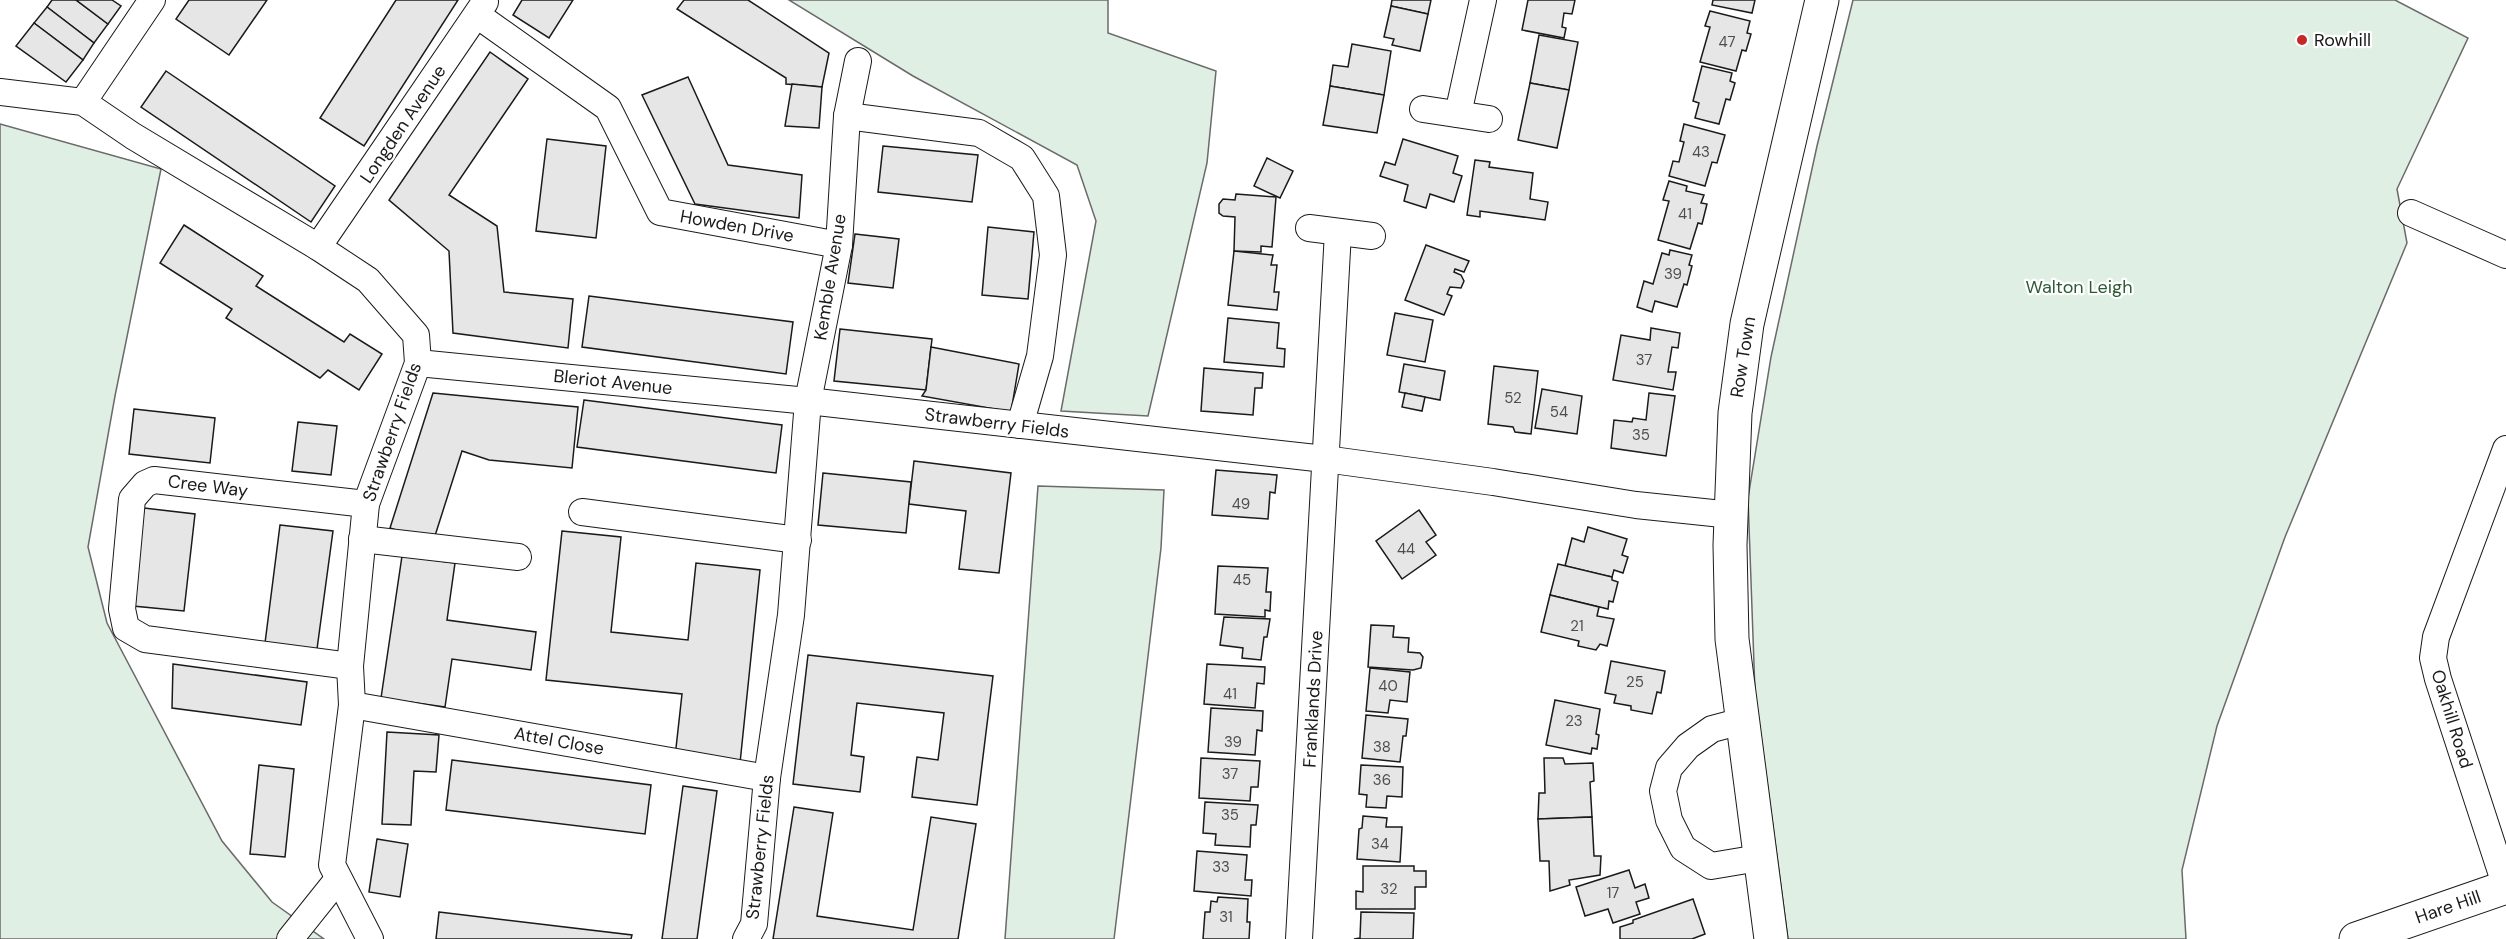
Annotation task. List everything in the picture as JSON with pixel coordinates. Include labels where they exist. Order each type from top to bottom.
[{"type":"street","points":[[83,102],[152,0]]},
{"type":"street","points":[[1458,114],[1483,0]]},
{"type":"street","name":"Row Town","points":[[1771,939],[1732,639],[1735,413],[1747,324],[1802,77],[1822,0]]},
{"type":"street","name":"Howden Drive","points":[[482,8],[608,108],[660,212],[838,245]]},
{"type":"street","name":"Longden Avenue","points":[[318,247],[482,8]]},
{"type":"street","name":"Kemble Avenue","points":[[808,401],[838,245],[847,116],[858,61]]},
{"type":"street","name":"Strawberry Fields","points":[[0,92],[83,102],[133,136],[318,247],[368,280],[416,335],[418,363],[366,504],[350,666],[352,705],[332,866],[370,939]]},
{"type":"street","points":[[1423,109],[1489,119]]},
{"type":"street","points":[[847,116],[979,133],[1022,158],[1046,196],[1053,255],[1040,356],[1020,425]]},
{"type":"street","points":[[2411,213],[2506,255]]},
{"type":"street","points":[[1309,228],[1372,236]]},
{"type":"street","name":"Franklands Drive","points":[[1299,939],[1338,232]]},
{"type":"street","name":"Bleriot Avenue","points":[[418,363],[808,401]]},
{"type":"street","name":"Strawberry Fields","points":[[746,939],[754,924],[767,778],[791,615],[808,401],[1325,459]]},
{"type":"street","name":"Oakhill Road","points":[[2506,449],[2436,637],[2433,658],[2506,887]]},
{"type":"street","points":[[1325,459],[1636,505],[1732,515]]},
{"type":"street","name":"Cree Way","points":[[350,666],[145,639],[126,628],[122,609],[132,499],[145,484],[154,480],[366,504]]},
{"type":"street","points":[[582,512],[798,540]]},
{"type":"street","points":[[363,539],[518,557]]},
{"type":"street","name":"Attel Close","points":[[352,705],[767,778]]},
{"type":"street","points":[[1742,721],[1712,729],[1688,746],[1670,768],[1663,791],[1669,820],[1683,848],[1711,866],[1759,858]]},
{"type":"street","points":[[290,939],[338,879]]},
{"type":"street","name":"Hare Hill","points":[[2356,939],[2506,887]]},
{"type":"green space","points":[[789,0],[1108,0],[1108,33],[1216,71],[1207,163],[1148,416],[1061,411],[1096,221],[1077,165],[913,76]]},
{"type":"green space","name":"Walton Leigh","points":[[1853,0],[2395,0],[2468,38],[2397,189],[2407,243],[2285,537],[2217,726],[2182,870],[2186,939],[1788,939],[1755,692],[1748,498],[1771,357],[1817,146]]},
{"type":"green space","points":[[0,124],[161,169],[115,396],[88,547],[107,623],[222,841],[272,902],[324,939],[0,939]]},
{"type":"green space","points":[[1038,486],[1164,490],[1161,548],[1114,939],[1005,939]]},
{"type":"building","points":[[52,0],[76,0],[108,24],[94,43],[47,7]]},
{"type":"building","points":[[76,0],[112,0],[121,6],[108,24]]},
{"type":"building","points":[[189,0],[267,0],[229,55],[176,19]]},
{"type":"building","points":[[396,0],[458,0],[364,146],[320,118]]},
{"type":"building","points":[[522,0],[573,0],[549,38],[513,15]]},
{"type":"building","points":[[684,0],[748,0],[829,53],[822,87],[786,84],[786,78],[677,9]]},
{"type":"building","points":[[1392,0],[1431,0],[1428,14],[1391,6]]},
{"type":"building","points":[[1528,0],[1575,0],[1572,14],[1564,13],[1562,27],[1566,28],[1564,38],[1522,30]]},
{"type":"building","points":[[1713,0],[1755,0],[1752,13],[1712,5]]},
{"type":"building","points":[[1391,6],[1428,14],[1420,51],[1392,45],[1394,39],[1384,37]]},
{"type":"building","points":[[47,7],[94,43],[83,60],[34,23]]},
{"type":"building","points":[[1710,11],[1750,21],[1747,33],[1751,34],[1746,51],[1742,50],[1736,71],[1700,62],[1710,27],[1705,26]]},
{"type":"building","points":[[34,23],[83,60],[66,82],[16,46]]},
{"type":"building","points":[[1539,35],[1578,42],[1569,90],[1530,83]]},
{"type":"building","points":[[1352,44],[1391,51],[1384,95],[1330,86],[1333,65],[1348,67]]},
{"type":"building","points":[[490,52],[528,79],[449,195],[497,226],[504,292],[573,299],[568,348],[453,333],[449,251],[389,200]]},
{"type":"building","points":[[1702,66],[1732,73],[1730,81],[1735,83],[1730,100],[1726,99],[1719,124],[1695,118],[1699,103],[1693,101]]},
{"type":"building","points":[[166,71],[335,186],[311,222],[141,107]]},
{"type":"building","points":[[688,77],[728,165],[802,175],[799,218],[695,204],[642,95]]},
{"type":"building","points":[[1530,83],[1569,90],[1557,148],[1518,140]]},
{"type":"building","points":[[792,84],[822,87],[819,128],[785,126]]},
{"type":"building","points":[[1330,86],[1384,95],[1377,133],[1323,125]]},
{"type":"building","points":[[1684,124],[1725,135],[1717,163],[1712,162],[1705,186],[1669,176],[1673,161],[1679,162],[1684,142],[1680,141]]},
{"type":"building","points":[[547,139],[606,146],[596,238],[536,231]]},
{"type":"building","points":[[1403,139],[1458,156],[1453,173],[1462,176],[1454,202],[1430,194],[1426,208],[1404,201],[1408,185],[1380,176],[1385,162],[1395,165]]},
{"type":"building","points":[[883,146],[978,155],[972,202],[878,192]]},
{"type":"building","points":[[1267,158],[1293,171],[1280,198],[1254,186]]},
{"type":"building","points":[[1475,160],[1490,162],[1489,167],[1533,173],[1530,199],[1548,202],[1545,220],[1480,211],[1480,217],[1467,215]]},
{"type":"building","points":[[1669,181],[1687,186],[1686,191],[1704,195],[1701,203],[1707,204],[1702,224],[1698,223],[1690,249],[1658,240],[1669,201],[1663,200]]},
{"type":"building","points":[[1236,194],[1276,197],[1272,247],[1261,246],[1261,252],[1234,251],[1235,217],[1223,216],[1219,213],[1219,204],[1223,199],[1235,200]]},
{"type":"building","points":[[184,225],[263,276],[256,286],[344,342],[350,334],[382,354],[359,390],[328,370],[320,378],[226,318],[232,309],[160,263]]},
{"type":"building","points":[[988,227],[1034,232],[1028,299],[982,295]]},
{"type":"building","points":[[855,234],[899,239],[893,288],[848,283]]},
{"type":"building","points":[[1426,245],[1469,261],[1464,272],[1455,269],[1454,272],[1461,275],[1464,281],[1461,288],[1450,287],[1447,294],[1452,296],[1444,315],[1405,300]]},
{"type":"building","points":[[1670,250],[1692,255],[1689,265],[1692,266],[1687,285],[1684,284],[1677,307],[1655,301],[1652,312],[1637,307],[1644,281],[1653,284],[1662,253],[1669,255]]},
{"type":"building","points":[[1234,251],[1273,255],[1271,265],[1277,265],[1274,292],[1279,292],[1277,310],[1228,305]]},
{"type":"building","points":[[589,296],[793,322],[786,374],[582,347]]},
{"type":"building","points":[[1395,313],[1433,320],[1425,362],[1387,355]]},
{"type":"building","points":[[1228,318],[1279,323],[1277,348],[1285,349],[1284,367],[1224,362]]},
{"type":"building","points":[[1651,328],[1680,333],[1678,348],[1672,347],[1668,372],[1676,372],[1673,390],[1613,380],[1621,335],[1650,340]]},
{"type":"building","points":[[840,329],[932,339],[926,390],[834,381]]},
{"type":"building","points":[[931,347],[1019,364],[1011,412],[922,396],[926,390]]},
{"type":"building","points":[[1404,364],[1445,371],[1440,400],[1399,392]]},
{"type":"building","points":[[1494,366],[1538,371],[1531,434],[1515,432],[1513,427],[1488,424]]},
{"type":"building","points":[[1204,368],[1263,373],[1262,388],[1255,388],[1253,415],[1201,411]]},
{"type":"building","points":[[1542,389],[1582,396],[1577,434],[1535,428]]},
{"type":"building","points":[[433,393],[578,407],[572,468],[489,460],[462,451],[433,542],[390,528]]},
{"type":"building","points":[[1405,393],[1425,397],[1422,411],[1402,407]]},
{"type":"building","points":[[1649,393],[1675,396],[1666,456],[1611,448],[1614,420],[1632,422],[1633,418],[1646,420]]},
{"type":"building","points":[[584,400],[782,425],[776,473],[577,447]]},
{"type":"building","points":[[134,409],[215,418],[210,463],[129,454]]},
{"type":"building","points":[[298,422],[337,426],[331,475],[292,471]]},
{"type":"building","points":[[914,461],[1011,473],[999,573],[959,569],[966,511],[909,504]]},
{"type":"building","points":[[1216,470],[1277,475],[1275,493],[1270,492],[1268,519],[1212,515]]},
{"type":"building","points":[[823,473],[911,482],[906,533],[818,525]]},
{"type":"building","points":[[144,508],[195,514],[184,611],[133,606]]},
{"type":"building","points":[[1419,510],[1436,535],[1426,542],[1436,555],[1402,579],[1376,541]]},
{"type":"building","points":[[280,525],[333,531],[317,649],[265,643]]},
{"type":"building","points":[[1588,527],[1627,539],[1622,555],[1628,557],[1623,573],[1614,570],[1612,577],[1565,566],[1572,538],[1584,542]]},
{"type":"building","points":[[562,531],[621,537],[611,632],[688,640],[696,563],[760,570],[740,763],[675,757],[682,694],[546,680]]},
{"type":"building","points":[[402,556],[455,563],[447,620],[536,632],[531,670],[452,659],[445,707],[381,698]]},
{"type":"building","points":[[1558,564],[1612,577],[1612,580],[1618,582],[1613,602],[1609,601],[1608,609],[1550,595]]},
{"type":"building","points":[[1218,566],[1268,568],[1266,592],[1271,592],[1270,611],[1265,610],[1265,617],[1215,614]]},
{"type":"building","points":[[1550,595],[1599,607],[1597,616],[1614,619],[1607,646],[1600,644],[1596,650],[1578,646],[1579,641],[1541,632]]},
{"type":"building","points":[[1224,617],[1270,619],[1267,637],[1264,637],[1261,660],[1242,658],[1243,648],[1220,645]]},
{"type":"building","points":[[1371,625],[1394,626],[1393,637],[1409,638],[1408,652],[1420,653],[1423,657],[1421,668],[1413,670],[1368,667]]},
{"type":"building","points":[[808,655],[993,676],[977,805],[912,797],[917,757],[938,760],[944,713],[857,703],[851,755],[864,757],[860,792],[793,784]]},
{"type":"building","points":[[1611,661],[1665,671],[1661,693],[1657,692],[1652,714],[1631,710],[1631,706],[1614,703],[1616,695],[1605,693]]},
{"type":"building","points":[[173,664],[307,682],[301,725],[172,708]]},
{"type":"building","points":[[1207,664],[1265,667],[1264,684],[1257,683],[1255,708],[1204,704]]},
{"type":"building","points":[[1370,668],[1410,672],[1407,702],[1390,700],[1388,713],[1366,711]]},
{"type":"building","points":[[1555,700],[1600,709],[1596,734],[1599,735],[1597,749],[1592,748],[1591,754],[1546,745]]},
{"type":"building","points":[[1211,708],[1263,711],[1262,731],[1257,730],[1255,755],[1208,752]]},
{"type":"building","points":[[1366,715],[1408,719],[1406,736],[1403,736],[1400,762],[1362,758]]},
{"type":"building","points":[[387,732],[439,735],[436,772],[414,771],[411,825],[382,824]]},
{"type":"building","points":[[1201,758],[1260,761],[1258,787],[1251,787],[1250,801],[1199,798]]},
{"type":"building","points":[[1544,758],[1563,758],[1565,764],[1593,763],[1594,781],[1590,782],[1592,817],[1538,819],[1539,793],[1545,793]]},
{"type":"building","points":[[452,760],[651,785],[645,834],[446,810]]},
{"type":"building","points":[[259,765],[294,769],[285,857],[250,854]]},
{"type":"building","points":[[1361,765],[1403,767],[1402,797],[1387,796],[1386,808],[1366,807],[1367,795],[1359,794]]},
{"type":"building","points":[[683,786],[717,791],[697,939],[662,939]]},
{"type":"building","points":[[1205,802],[1258,805],[1256,825],[1251,825],[1250,847],[1215,845],[1216,834],[1203,833]]},
{"type":"building","points":[[794,807],[833,813],[817,916],[913,930],[931,817],[976,824],[958,939],[773,939]]},
{"type":"building","points":[[1363,816],[1387,818],[1386,827],[1402,827],[1400,862],[1357,859],[1359,829],[1362,828]]},
{"type":"building","points":[[1592,817],[1594,856],[1601,856],[1600,875],[1569,880],[1570,885],[1550,891],[1549,861],[1540,861],[1538,819]]},
{"type":"building","points":[[377,839],[408,844],[400,897],[369,892]]},
{"type":"building","points":[[1197,851],[1247,855],[1245,880],[1252,880],[1251,896],[1194,891]]},
{"type":"building","points":[[1363,866],[1414,866],[1414,871],[1426,871],[1426,887],[1415,887],[1415,909],[1356,909],[1356,891],[1363,892]]},
{"type":"building","points":[[1629,870],[1635,888],[1645,884],[1649,898],[1636,902],[1640,914],[1613,923],[1608,909],[1585,916],[1576,887]]},
{"type":"building","points":[[1218,897],[1248,899],[1249,939],[1203,939],[1205,912],[1210,912],[1211,901],[1217,902]]},
{"type":"building","points":[[1693,899],[1705,934],[1692,939],[1620,939],[1620,927],[1633,923],[1633,920]]},
{"type":"building","points":[[439,912],[632,935],[631,939],[436,939]]},
{"type":"building","points":[[1361,912],[1414,913],[1413,939],[1354,939],[1360,938]]},
{"type":"place","name":"Rowhill","points":[[2302,40]]}]
